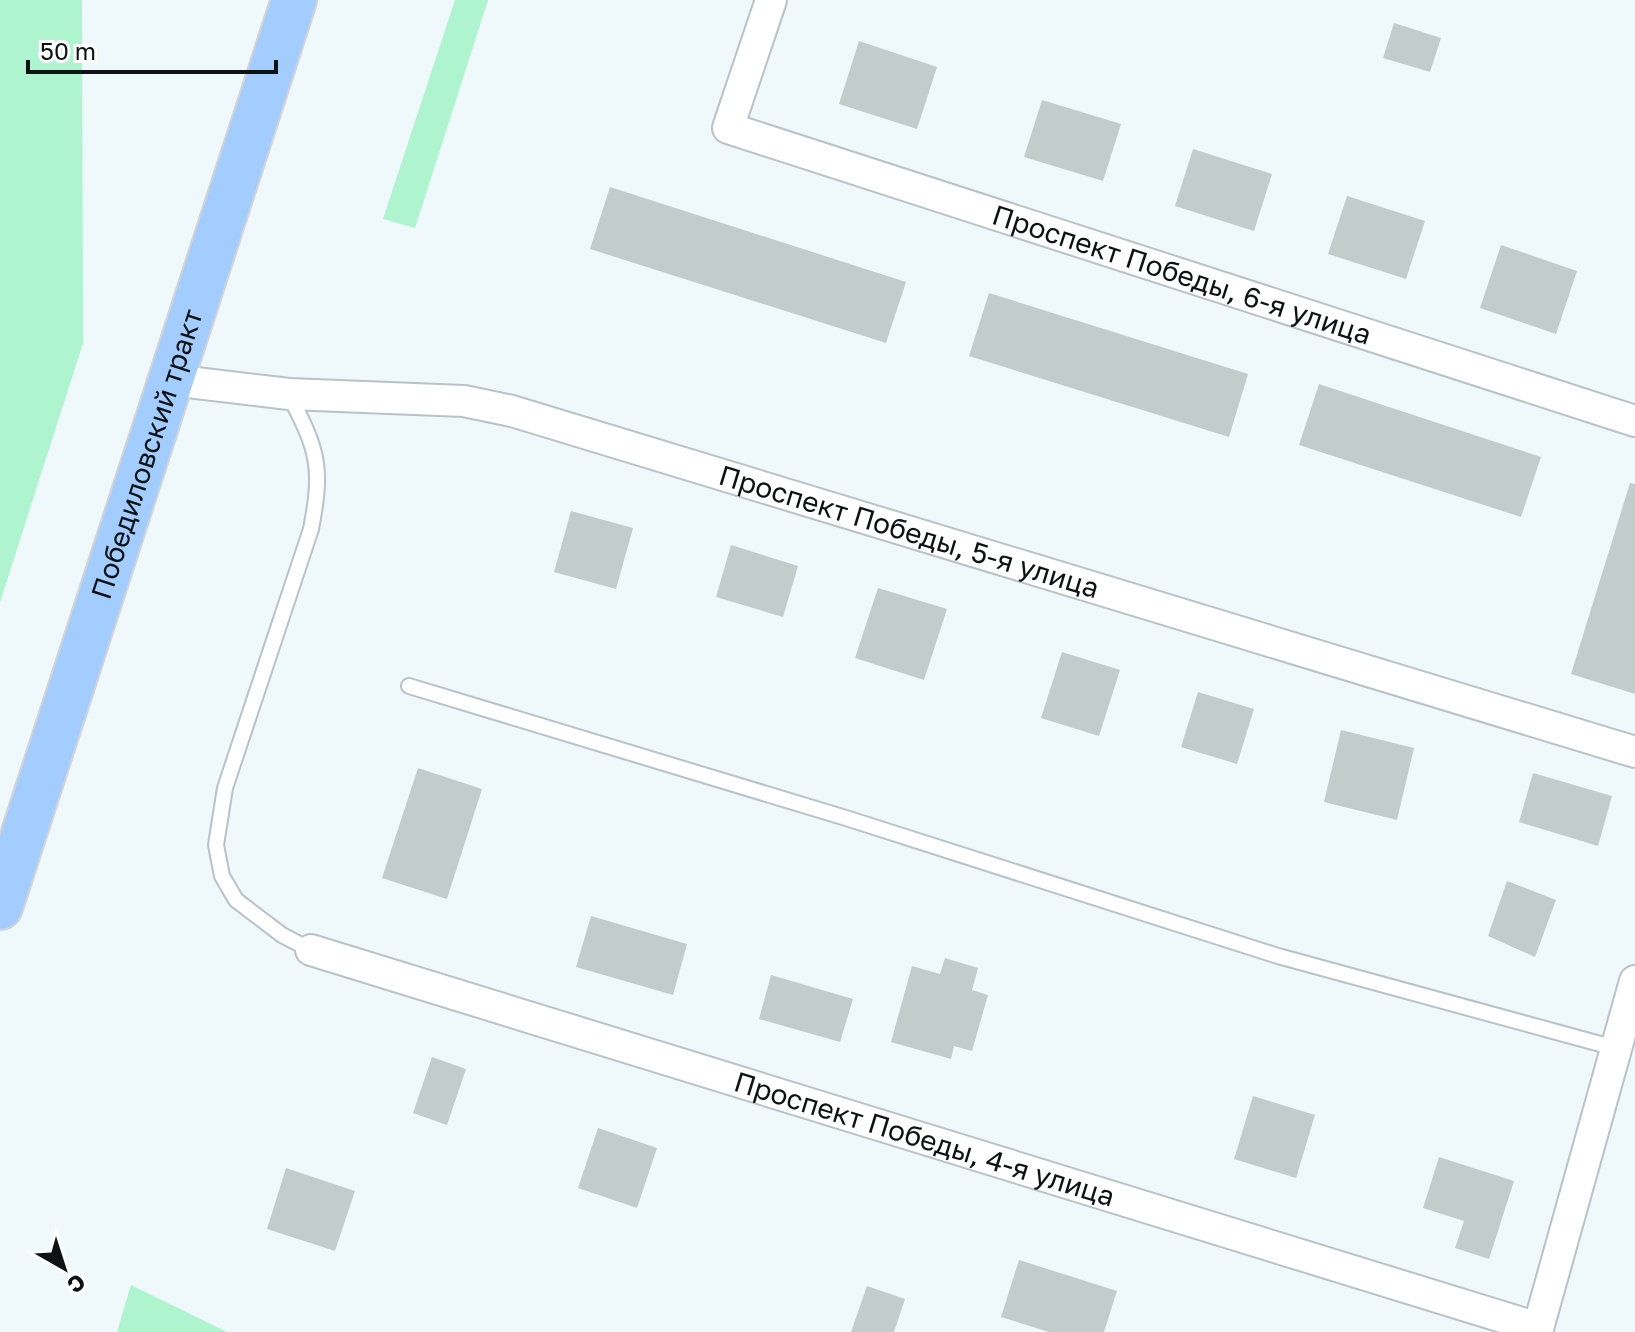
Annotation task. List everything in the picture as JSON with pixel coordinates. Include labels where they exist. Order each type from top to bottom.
[{"type":"main road","name":"Победиловский тракт","points":[[0,907],[294,0]]},
{"type":"street","name":"Проспект Победы, 6-я улица","points":[[771,0],[728,128],[1635,421]]},
{"type":"street","name":"Проспект Победы, 5-я улица","points":[[171,380],[289,394],[464,401],[512,411],[1635,752]]},
{"type":"street","name":"Проспект Победы, 4-я улица","points":[[311,950],[1538,1330]]},
{"type":"street","points":[[1538,1330],[1635,981]]},
{"type":"lane","points":[[289,394],[317,458],[319,488],[311,529],[225,788],[216,845],[222,876],[236,900],[273,929],[311,950]]},
{"type":"lane","points":[[409,686],[846,818],[1278,956],[1615,1048]]},
{"type":"green space","points":[[0,0],[82,0],[83,343],[0,602]]},
{"type":"green space","points":[[455,0],[488,0],[415,228],[383,219]]},
{"type":"green space","points":[[131,1285],[227,1332],[117,1332]]},
{"type":"building","points":[[1394,23],[1441,38],[1430,72],[1383,58]]},
{"type":"building","points":[[859,41],[937,67],[917,129],[839,104]]},
{"type":"building","points":[[1042,100],[1121,124],[1103,181],[1024,157]]},
{"type":"building","points":[[1193,149],[1272,174],[1254,231],[1175,206]]},
{"type":"building","points":[[610,187],[906,282],[886,343],[590,249]]},
{"type":"building","points":[[1347,196],[1425,221],[1406,279],[1328,254]]},
{"type":"building","points":[[1501,245],[1577,271],[1556,334],[1480,308]]},
{"type":"building","points":[[989,293],[1248,374],[1229,437],[969,356]]},
{"type":"building","points":[[1319,384],[1541,457],[1521,517],[1299,445]]},
{"type":"building","points":[[1630,483],[1635,484],[1635,694],[1571,674]]},
{"type":"building","points":[[571,511],[633,528],[616,589],[554,572]]},
{"type":"building","points":[[731,545],[798,566],[783,617],[716,597]]},
{"type":"building","points":[[878,588],[947,609],[924,680],[855,658]]},
{"type":"building","points":[[1062,652],[1120,670],[1099,736],[1041,718]]},
{"type":"building","points":[[1198,692],[1254,709],[1237,764],[1181,747]]},
{"type":"building","points":[[1341,730],[1414,748],[1397,820],[1324,802]]},
{"type":"building","points":[[418,768],[482,789],[447,899],[382,878]]},
{"type":"building","points":[[1533,773],[1612,796],[1598,846],[1519,822]]},
{"type":"building","points":[[1507,881],[1556,900],[1535,957],[1488,936]]},
{"type":"building","points":[[591,916],[687,944],[673,995],[576,967]]},
{"type":"building","points":[[945,958],[978,968],[972,990],[988,995],[972,1051],[954,1046],[951,1059],[891,1042],[912,966],[940,974]]},
{"type":"building","points":[[771,975],[853,999],[840,1042],[759,1019]]},
{"type":"building","points":[[432,1057],[466,1069],[447,1125],[413,1113]]},
{"type":"building","points":[[1253,1096],[1315,1115],[1296,1178],[1234,1159]]},
{"type":"building","points":[[598,1128],[657,1148],[637,1208],[578,1188]]},
{"type":"building","points":[[1439,1157],[1514,1181],[1489,1259],[1455,1248],[1464,1221],[1423,1208]]},
{"type":"building","points":[[286,1168],[355,1191],[335,1251],[267,1229]]},
{"type":"building","points":[[1019,1260],[1117,1291],[1104,1332],[1049,1332],[1001,1317]]},
{"type":"building","points":[[867,1286],[905,1299],[894,1332],[851,1332]]}]
